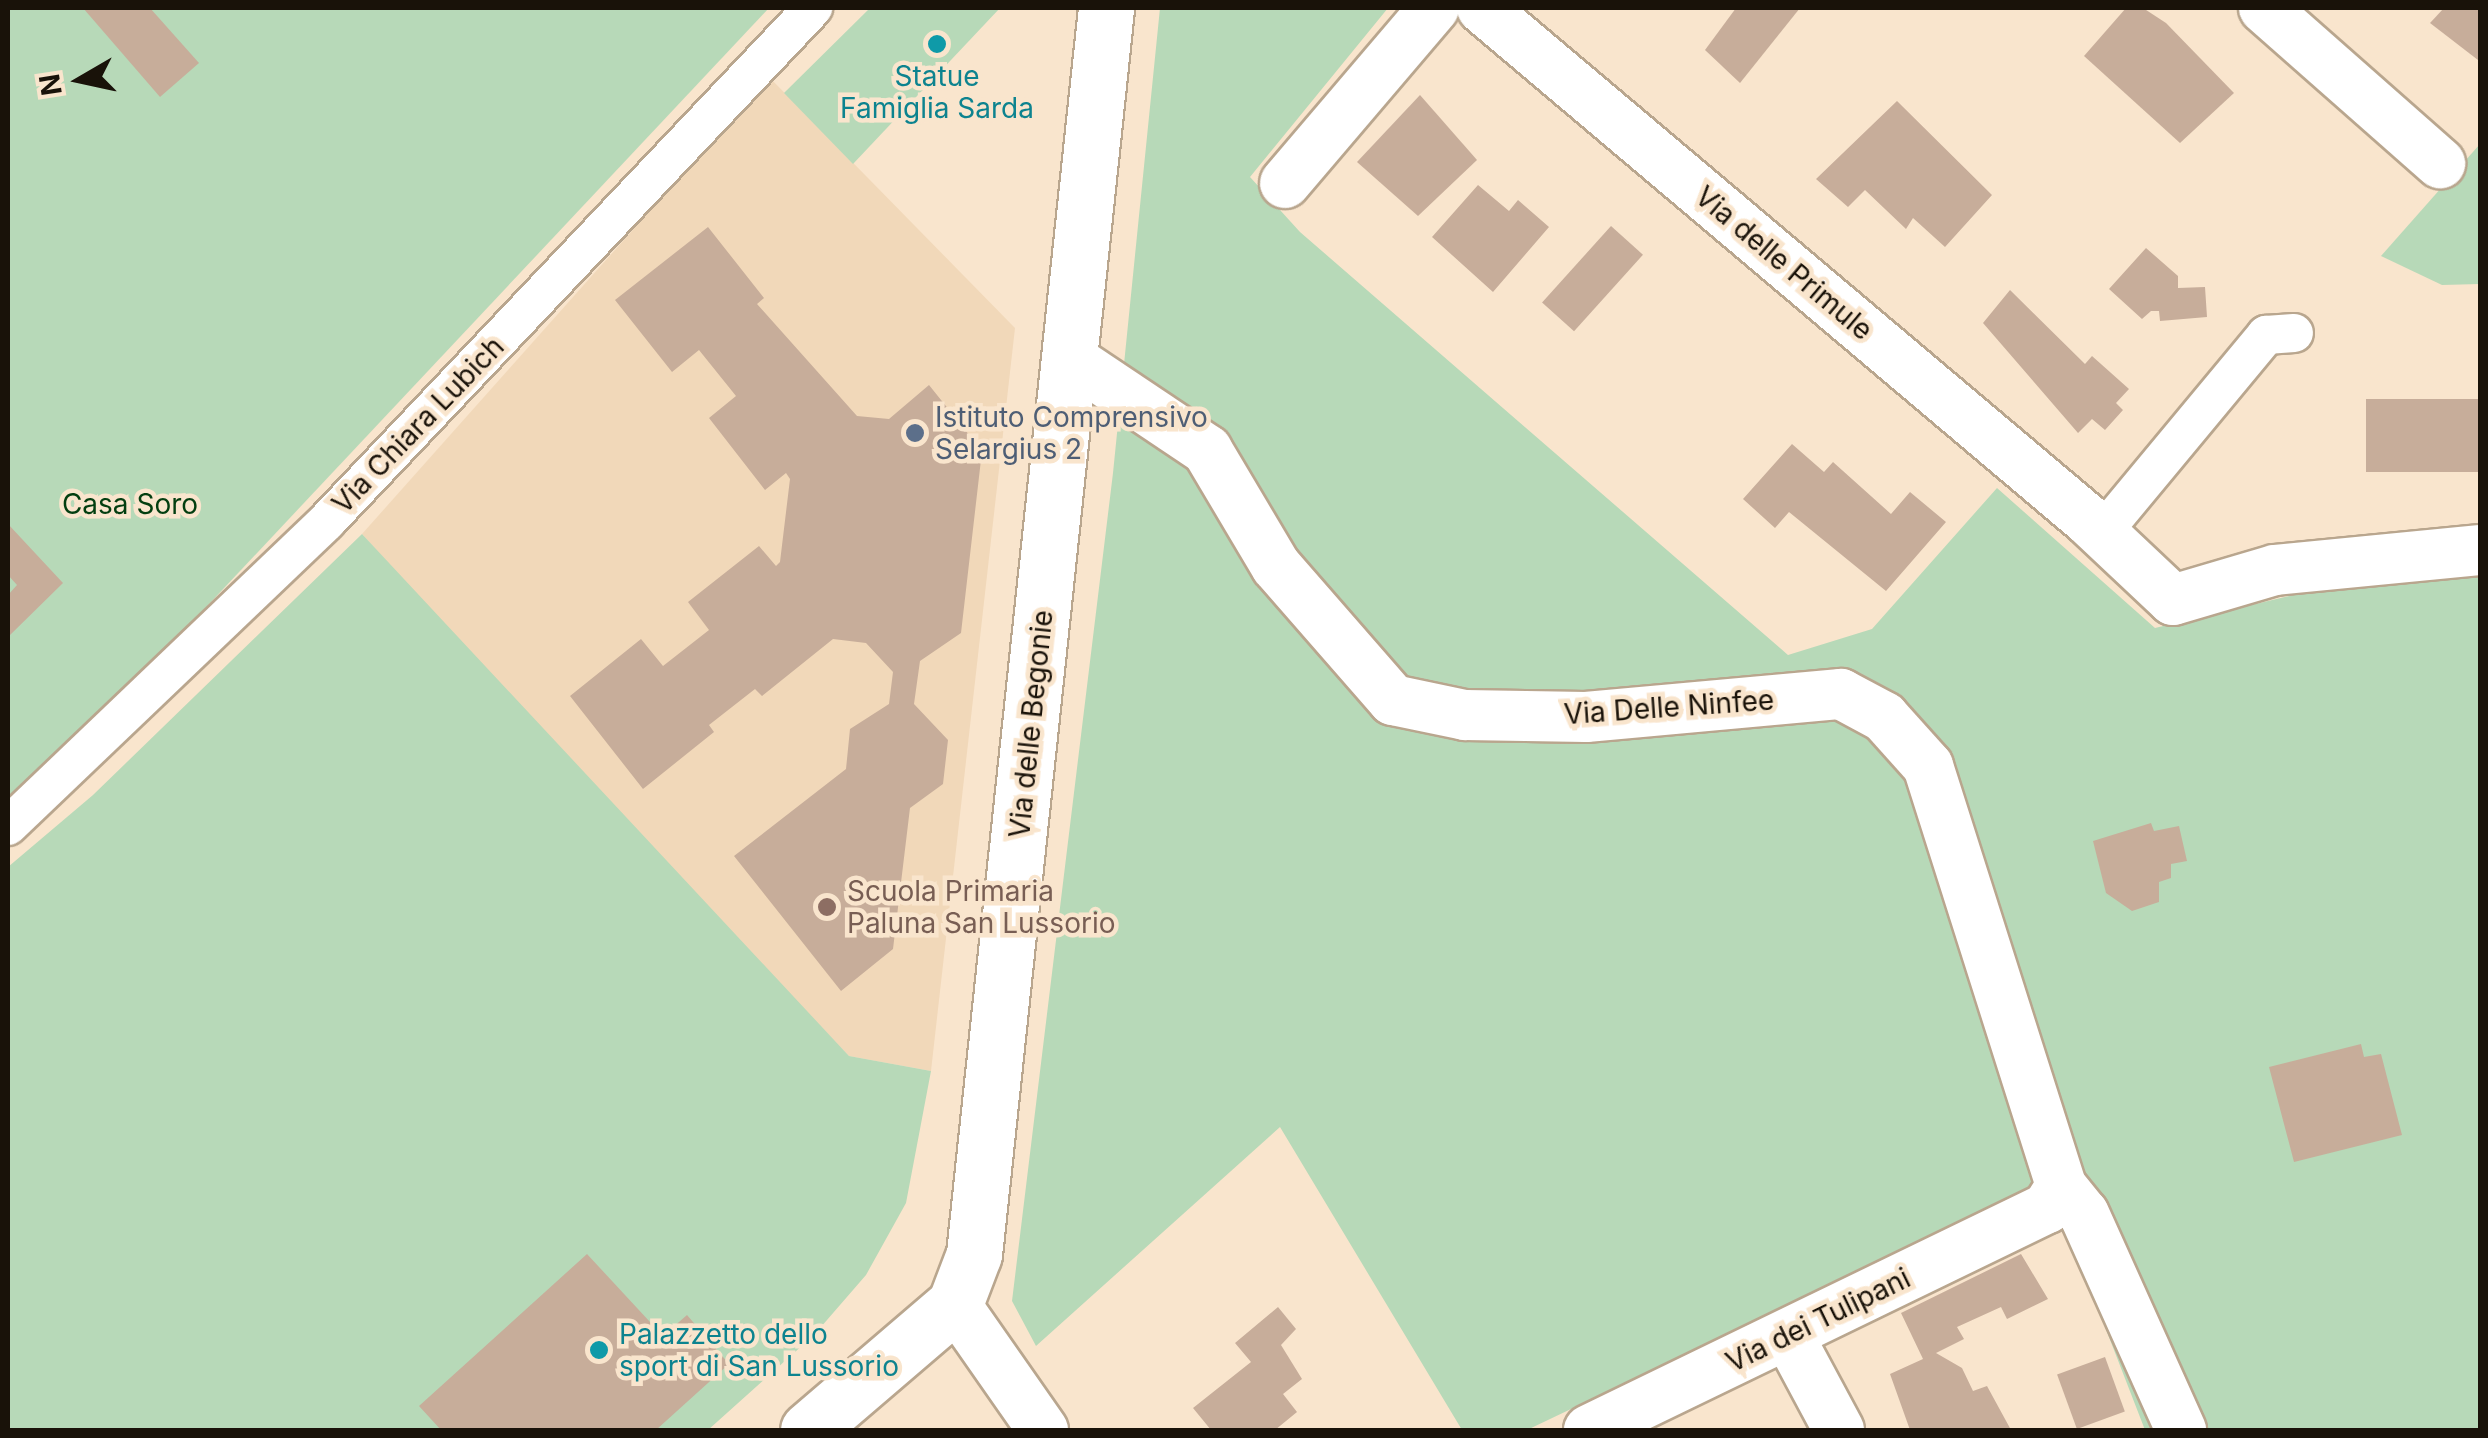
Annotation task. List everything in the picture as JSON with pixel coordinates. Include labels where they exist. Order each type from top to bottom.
[{"type":"street","name":"Via Chiara Lubich","points":[[8,826],[327,521],[813,8]]},
{"type":"street","name":"Via delle Begonie","points":[[808,1430],[956,1304],[974,1254],[1106,8]]},
{"type":"street","points":[[1285,183],[1434,8]]},
{"type":"street","name":"Via delle Primule","points":[[1482,8],[2094,526],[2172,600],[2275,570],[2480,550]]},
{"type":"street","points":[[2264,8],[2440,162]]},
{"type":"street","points":[[2094,526],[2266,336],[2294,333]]},
{"type":"street","name":"Via Delle Ninfee","points":[[1071,359],[1207,450],[1276,566],[1393,700],[1465,715],[1586,717],[1841,694],[1884,717],[1928,766],[2054,1197],[2084,1214],[2181,1430]]},
{"type":"street","name":"Via dei Tulipani","points":[[1588,1430],[1788,1335],[2054,1197]]},
{"type":"street","points":[[956,1304],[1043,1430]]},
{"type":"street","points":[[1788,1335],[1839,1430]]},
{"type":"shaded area","points":[[769,77],[1015,328],[931,1071],[849,1056],[558,753],[362,534]]},
{"type":"green space","name":"Casa Soro","points":[[8,8],[769,8],[8,818]]},
{"type":"green space","points":[[870,8],[1000,8],[853,164],[784,93]]},
{"type":"green space","points":[[1160,8],[1388,8],[1250,177],[1300,232],[1788,655],[1872,629],[1997,488],[2155,628],[2318,589],[2480,573],[2480,1430],[2145,1430],[2064,1221],[2036,1187],[1527,1430],[1462,1430],[1280,1127],[1036,1346],[1012,1301],[1113,473]]},
{"type":"green space","points":[[2480,144],[2480,284],[2442,285],[2381,256]]},
{"type":"green space","points":[[362,534],[849,1056],[931,1071],[906,1203],[866,1275],[814,1335],[708,1430],[8,1430],[8,867],[93,795]]},
{"type":"building","points":[[83,8],[150,8],[199,63],[160,97]]},
{"type":"building","points":[[1736,8],[1800,8],[1740,83],[1705,50]]},
{"type":"building","points":[[2126,8],[2143,8],[2166,23],[2234,93],[2180,143],[2084,56]]},
{"type":"building","points":[[2444,8],[2480,8],[2478,60],[2430,23]]},
{"type":"building","points":[[1420,95],[1477,160],[1418,216],[1357,162]]},
{"type":"building","points":[[1897,101],[1992,195],[1945,247],[1913,218],[1906,229],[1865,190],[1848,207],[1816,179]]},
{"type":"building","points":[[1478,185],[1509,211],[1518,200],[1549,227],[1493,292],[1432,237]]},
{"type":"building","points":[[1611,226],[1643,255],[1574,331],[1542,303]]},
{"type":"building","points":[[708,227],[764,298],[757,304],[857,416],[889,419],[929,385],[982,451],[961,633],[920,661],[914,704],[948,740],[943,784],[910,808],[893,949],[841,991],[734,856],[846,769],[850,729],[889,704],[893,672],[866,643],[833,639],[762,696],[755,689],[709,725],[714,732],[643,789],[570,696],[641,639],[663,666],[709,630],[688,602],[759,546],[776,566],[780,562],[790,479],[786,473],[765,490],[709,418],[736,396],[699,350],[672,372],[615,300]]},
{"type":"building","points":[[2146,248],[2178,276],[2178,288],[2205,287],[2207,317],[2160,321],[2159,311],[2151,311],[2142,319],[2109,289]]},
{"type":"building","points":[[2010,290],[2085,364],[2092,356],[2129,389],[2116,403],[2123,410],[2105,430],[2092,419],[2078,433],[1983,323]]},
{"type":"building","points":[[2366,399],[2480,399],[2480,472],[2366,472]]},
{"type":"building","points":[[1792,444],[1824,472],[1833,462],[1891,514],[1910,492],[1946,522],[1886,591],[1789,512],[1775,528],[1743,499]]},
{"type":"building","points":[[8,524],[63,583],[8,637],[8,595],[17,585],[8,575]]},
{"type":"building","points":[[2151,823],[2154,831],[2179,826],[2187,861],[2171,864],[2171,878],[2159,882],[2159,902],[2132,911],[2106,893],[2093,841]]},
{"type":"building","points":[[2361,1044],[2364,1057],[2381,1054],[2402,1135],[2294,1162],[2269,1067]]},
{"type":"building","name":"Palazzetto dello sport di San Lussorio","points":[[587,1254],[663,1336],[687,1315],[729,1364],[656,1430],[441,1430],[419,1406]]},
{"type":"building","points":[[2021,1254],[2048,1299],[2007,1319],[2001,1307],[1957,1327],[1964,1339],[1936,1353],[1962,1368],[1973,1391],[1987,1386],[2011,1430],[1910,1430],[1890,1374],[1923,1359],[1901,1313]]},
{"type":"building","points":[[1278,1307],[1296,1329],[1281,1345],[1302,1379],[1283,1394],[1297,1412],[1275,1430],[1211,1430],[1193,1408],[1251,1362],[1235,1343]]},
{"type":"building","points":[[2105,1357],[2125,1412],[2077,1429],[2057,1374]]},
{"type":"place","name":"Statue Famiglia Sarda","points":[[937,44]]},
{"type":"place","name":"Istituto Comprensivo Selargius 2","points":[[915,433]]},
{"type":"place","name":"Scuola Primaria Paluna San Lussorio","points":[[827,907]]},
{"type":"place","name":"Palazzetto dello sport di San Lussorio","points":[[599,1350]]}]
